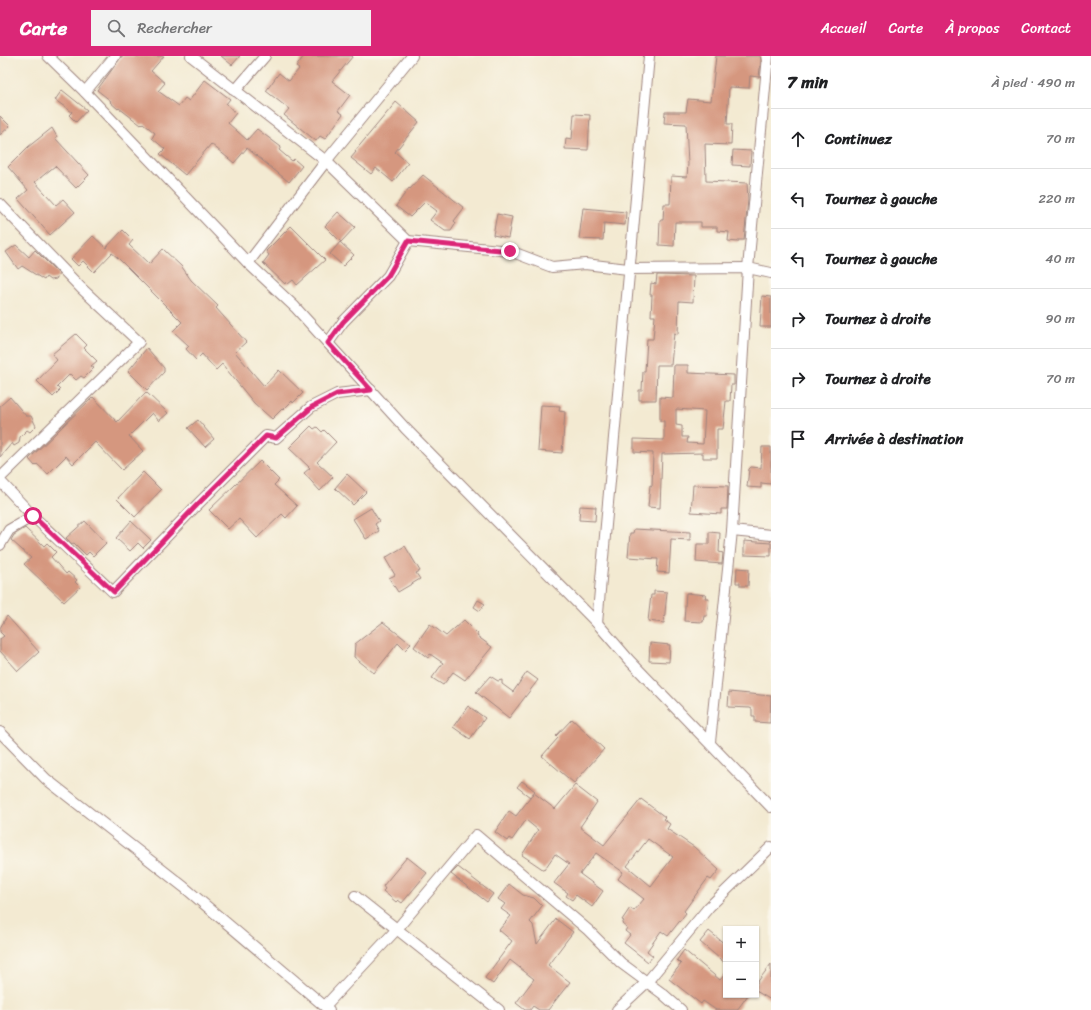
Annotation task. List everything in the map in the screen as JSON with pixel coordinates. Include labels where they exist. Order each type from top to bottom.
[{"type":"street","points":[[48,56],[85,92],[248,263],[295,307],[405,428],[597,623],[629,660],[710,742],[771,808]]},
{"type":"street","points":[[85,92],[115,56]]},
{"type":"street","points":[[191,56],[326,161],[408,241],[510,251],[552,267],[585,264],[628,269],[748,268],[771,273]]},
{"type":"street","points":[[235,91],[265,56]]},
{"type":"street","points":[[248,263],[326,161],[412,56]]},
{"type":"street","points":[[597,623],[628,269],[649,56]]},
{"type":"street","points":[[710,742],[732,531],[748,268],[768,56]]},
{"type":"street","points":[[0,204],[81,288],[139,342],[0,478]]},
{"type":"street","points":[[328,343],[343,322],[388,276],[408,241]]},
{"type":"street","points":[[0,481],[33,516],[114,592],[196,506],[266,436],[276,438],[312,407],[337,394],[371,390]]},
{"type":"street","points":[[0,546],[9,530],[33,516]]},
{"type":"street","points":[[732,531],[771,535]]},
{"type":"street","points":[[0,732],[46,779],[184,887],[327,1008],[397,929],[476,835],[588,930],[621,963],[681,1010]]},
{"type":"street","points":[[617,1010],[647,982],[709,907],[771,847]]},
{"type":"street","points":[[355,896],[499,1010]]},
{"type":"building","points":[[122,56],[164,56],[151,71],[165,83],[158,91],[179,106],[185,98],[189,101],[205,80],[230,99],[226,104],[236,113],[228,123],[247,140],[257,129],[281,147],[279,150],[292,161],[294,159],[302,166],[289,182],[247,148],[234,163],[211,144],[185,175],[160,154],[165,149],[152,138],[155,133],[143,123],[141,125],[119,108],[118,109],[110,102],[111,101],[97,90]]},
{"type":"building","points":[[221,56],[240,56],[232,65]]},
{"type":"building","points":[[304,56],[353,56],[332,81],[350,95],[338,111],[343,114],[325,139],[320,136],[316,141],[284,115],[289,109],[266,91],[279,73],[289,81],[299,69],[296,67]]},
{"type":"building","points":[[716,56],[760,56],[761,60],[759,77],[750,76],[749,88],[729,87],[727,124],[732,124],[731,145],[705,144],[706,181],[747,183],[748,200],[744,240],[738,240],[738,242],[728,241],[729,232],[717,231],[717,227],[701,227],[701,222],[675,222],[674,246],[659,245],[660,220],[663,220],[664,204],[670,204],[671,176],[687,177],[688,164],[686,124],[664,123],[665,112],[686,112],[688,99],[711,101]]},
{"type":"building","points":[[62,90],[87,110],[76,122],[69,115],[72,112],[55,100]]},
{"type":"building","points":[[396,102],[419,122],[395,152],[408,163],[393,182],[376,168],[371,174],[351,158],[356,152],[355,151]]},
{"type":"building","points":[[574,114],[590,115],[588,150],[565,149],[566,138],[572,139]]},
{"type":"building","points":[[0,116],[10,126],[0,135]]},
{"type":"building","points":[[52,128],[57,137],[55,138],[89,175],[76,188],[55,166],[35,182],[56,205],[63,199],[75,212],[50,235],[18,199],[28,190],[8,167],[28,147]]},
{"type":"building","points":[[733,150],[751,151],[750,166],[732,165]]},
{"type":"building","points":[[423,175],[464,208],[454,221],[456,223],[451,231],[445,231],[430,220],[437,211],[425,202],[410,217],[396,206],[409,188],[410,189]]},
{"type":"building","points":[[583,208],[626,212],[625,225],[604,223],[603,240],[579,239]]},
{"type":"building","points":[[338,212],[355,227],[341,242],[325,226]]},
{"type":"building","points":[[497,214],[512,217],[508,238],[493,235]]},
{"type":"building","points":[[291,226],[325,260],[297,285],[293,280],[288,284],[286,282],[285,284],[263,263],[269,255],[266,251]]},
{"type":"building","points":[[123,230],[133,240],[129,245],[149,264],[163,249],[182,267],[191,280],[218,306],[216,308],[246,342],[235,352],[264,386],[279,370],[303,393],[293,403],[292,401],[283,410],[282,409],[272,419],[254,403],[222,364],[216,370],[202,354],[196,360],[186,349],[189,346],[173,331],[182,322],[112,253],[94,272],[83,261],[78,266],[71,259],[93,236],[106,248]]},
{"type":"building","points":[[340,242],[354,255],[343,266],[330,254]]},
{"type":"building","points":[[16,245],[29,257],[35,250],[59,274],[56,279],[50,280],[46,277],[44,280],[22,266],[18,269],[6,252]]},
{"type":"building","points":[[657,275],[694,276],[693,302],[679,301],[678,334],[674,333],[671,365],[657,365],[656,400],[639,400],[639,390],[642,390],[643,371],[645,371],[647,339],[653,339],[655,316],[651,316],[652,295],[650,295],[651,283],[656,284]]},
{"type":"building","points":[[762,296],[771,297],[771,327],[760,327]]},
{"type":"building","points":[[76,334],[87,345],[84,348],[97,361],[91,366],[94,368],[84,378],[81,376],[76,380],[70,374],[57,387],[60,390],[53,397],[37,381],[57,360],[52,354]]},
{"type":"building","points":[[147,348],[164,368],[164,372],[147,390],[128,371]]},
{"type":"building","points":[[674,365],[688,365],[688,373],[734,375],[734,385],[731,385],[730,401],[726,401],[723,429],[717,429],[717,458],[703,458],[703,453],[662,454],[660,508],[648,507],[650,485],[652,486],[653,453],[634,452],[634,439],[664,440],[664,421],[660,421],[660,397],[673,398]],"holes":[[[676,409],[705,411],[703,444],[687,443],[688,437],[682,437],[682,426],[676,425]]]},
{"type":"building","points":[[146,392],[168,413],[159,421],[152,413],[129,436],[143,451],[122,470],[95,442],[73,464],[66,456],[48,474],[37,464],[35,466],[29,459],[93,397],[117,422]]},
{"type":"building","points":[[10,397],[26,416],[31,416],[36,426],[30,432],[27,430],[20,437],[19,443],[14,446],[12,443],[0,457],[0,406]]},
{"type":"building","points":[[541,405],[560,406],[559,411],[565,412],[562,453],[538,451]]},
{"type":"building","points":[[198,420],[214,439],[205,447],[188,428]]},
{"type":"building","points":[[311,426],[314,429],[317,427],[322,432],[324,430],[336,442],[317,462],[333,477],[320,491],[304,473],[310,468],[289,448]]},
{"type":"building","points":[[762,447],[771,447],[771,484],[761,483],[761,488],[747,487],[749,469],[751,467],[761,468]]},
{"type":"building","points":[[260,461],[279,480],[274,485],[297,506],[286,518],[282,514],[257,538],[239,519],[228,529],[209,510]]},
{"type":"building","points":[[143,472],[161,490],[135,517],[117,499]]},
{"type":"building","points":[[347,474],[366,492],[353,505],[335,488]]},
{"type":"building","points":[[693,485],[728,486],[727,509],[721,509],[721,514],[691,512]]},
{"type":"building","points":[[580,506],[596,507],[595,521],[579,520]]},
{"type":"building","points":[[371,508],[379,521],[375,524],[379,531],[366,539],[353,519]]},
{"type":"building","points":[[85,521],[106,543],[93,556],[89,552],[86,555],[74,543],[72,544],[66,538]]},
{"type":"building","points":[[131,521],[151,540],[143,548],[138,543],[130,551],[116,538]]},
{"type":"building","points":[[25,528],[44,546],[47,543],[56,552],[51,557],[66,574],[68,572],[77,580],[75,582],[80,587],[64,602],[24,564],[31,558],[11,540],[14,535]]},
{"type":"building","points":[[634,529],[690,532],[690,540],[671,539],[669,573],[657,572],[658,559],[628,557],[630,533],[633,533]]},
{"type":"building","points":[[709,532],[720,533],[719,552],[723,553],[722,564],[696,562],[697,544],[709,544]]},
{"type":"building","points":[[744,541],[771,543],[771,556],[744,555]]},
{"type":"building","points":[[405,546],[420,571],[416,573],[420,579],[398,592],[389,578],[395,575],[385,558]]},
{"type":"building","points":[[737,568],[749,569],[748,586],[740,586],[740,583],[736,583]]},
{"type":"building","points":[[654,591],[667,592],[664,623],[648,621],[651,595],[654,595]]},
{"type":"building","points":[[686,593],[706,595],[705,598],[709,598],[707,616],[704,616],[703,622],[684,621]]},
{"type":"building","points":[[478,600],[485,604],[480,611],[474,607]]},
{"type":"building","points":[[7,616],[39,652],[18,671],[0,651],[0,639],[4,636],[0,632],[0,628]]},
{"type":"building","points":[[464,620],[478,634],[477,636],[492,647],[465,680],[453,672],[443,685],[432,678],[443,663],[430,654],[428,658],[414,647],[430,624],[446,636]]},
{"type":"building","points":[[383,622],[411,644],[405,650],[398,643],[374,673],[354,657],[355,644]]},
{"type":"building","points":[[650,643],[670,645],[669,662],[649,661]]},
{"type":"building","points":[[527,672],[538,680],[509,718],[476,692],[490,676],[498,681],[502,680],[502,684],[513,692]]},
{"type":"building","points":[[729,692],[771,696],[770,723],[755,722],[755,716],[752,716],[752,709],[750,708],[728,707]]},
{"type":"building","points":[[468,706],[485,718],[470,739],[453,727]]},
{"type":"building","points":[[572,719],[604,749],[574,783],[542,756],[558,738],[556,736]]},
{"type":"building","points":[[522,781],[535,791],[530,797],[517,787]]},
{"type":"building","points":[[575,785],[597,802],[580,827],[604,845],[641,799],[665,817],[663,819],[670,824],[667,829],[694,847],[719,870],[711,880],[708,878],[684,911],[686,913],[668,936],[661,931],[647,951],[653,956],[648,962],[624,943],[630,935],[625,931],[627,928],[622,924],[624,921],[622,920],[630,908],[634,911],[644,899],[618,879],[623,872],[596,853],[580,874],[603,891],[592,907],[576,895],[572,900],[566,896],[568,893],[554,883],[569,864],[555,854],[544,870],[522,855],[538,830],[526,820],[512,840],[509,838],[507,841],[495,832],[509,811],[516,816],[534,793],[555,809]],"holes":[[[648,839],[673,857],[651,886],[627,866]]]},
{"type":"building","points":[[407,857],[427,873],[402,903],[398,900],[396,902],[383,891],[385,889],[383,886]]},
{"type":"building","points":[[458,867],[493,894],[487,902],[451,874]]},
{"type":"building","points":[[509,884],[523,895],[534,898],[542,906],[530,922],[533,925],[537,944],[556,919],[573,932],[548,965],[570,982],[548,1010],[539,1010],[533,1006],[530,1010],[525,1010],[516,1003],[534,979],[510,960],[493,984],[485,978],[512,941],[499,930],[511,916],[501,909],[505,904],[498,899]]},
{"type":"building","points":[[709,931],[723,943],[723,961],[700,942]]},
{"type":"building","points":[[684,950],[720,980],[723,976],[723,998],[746,998],[737,1010],[716,1010],[703,1001],[701,1004],[669,979],[681,964],[677,960]]},
{"type":"building","points":[[771,964],[771,1000],[759,993],[759,980]]},
{"type":"route","points":[[33,516],[114,592],[196,506],[266,436],[276,438],[312,407],[337,394],[371,390],[328,343],[343,322],[388,276],[408,241],[510,251]]}]
